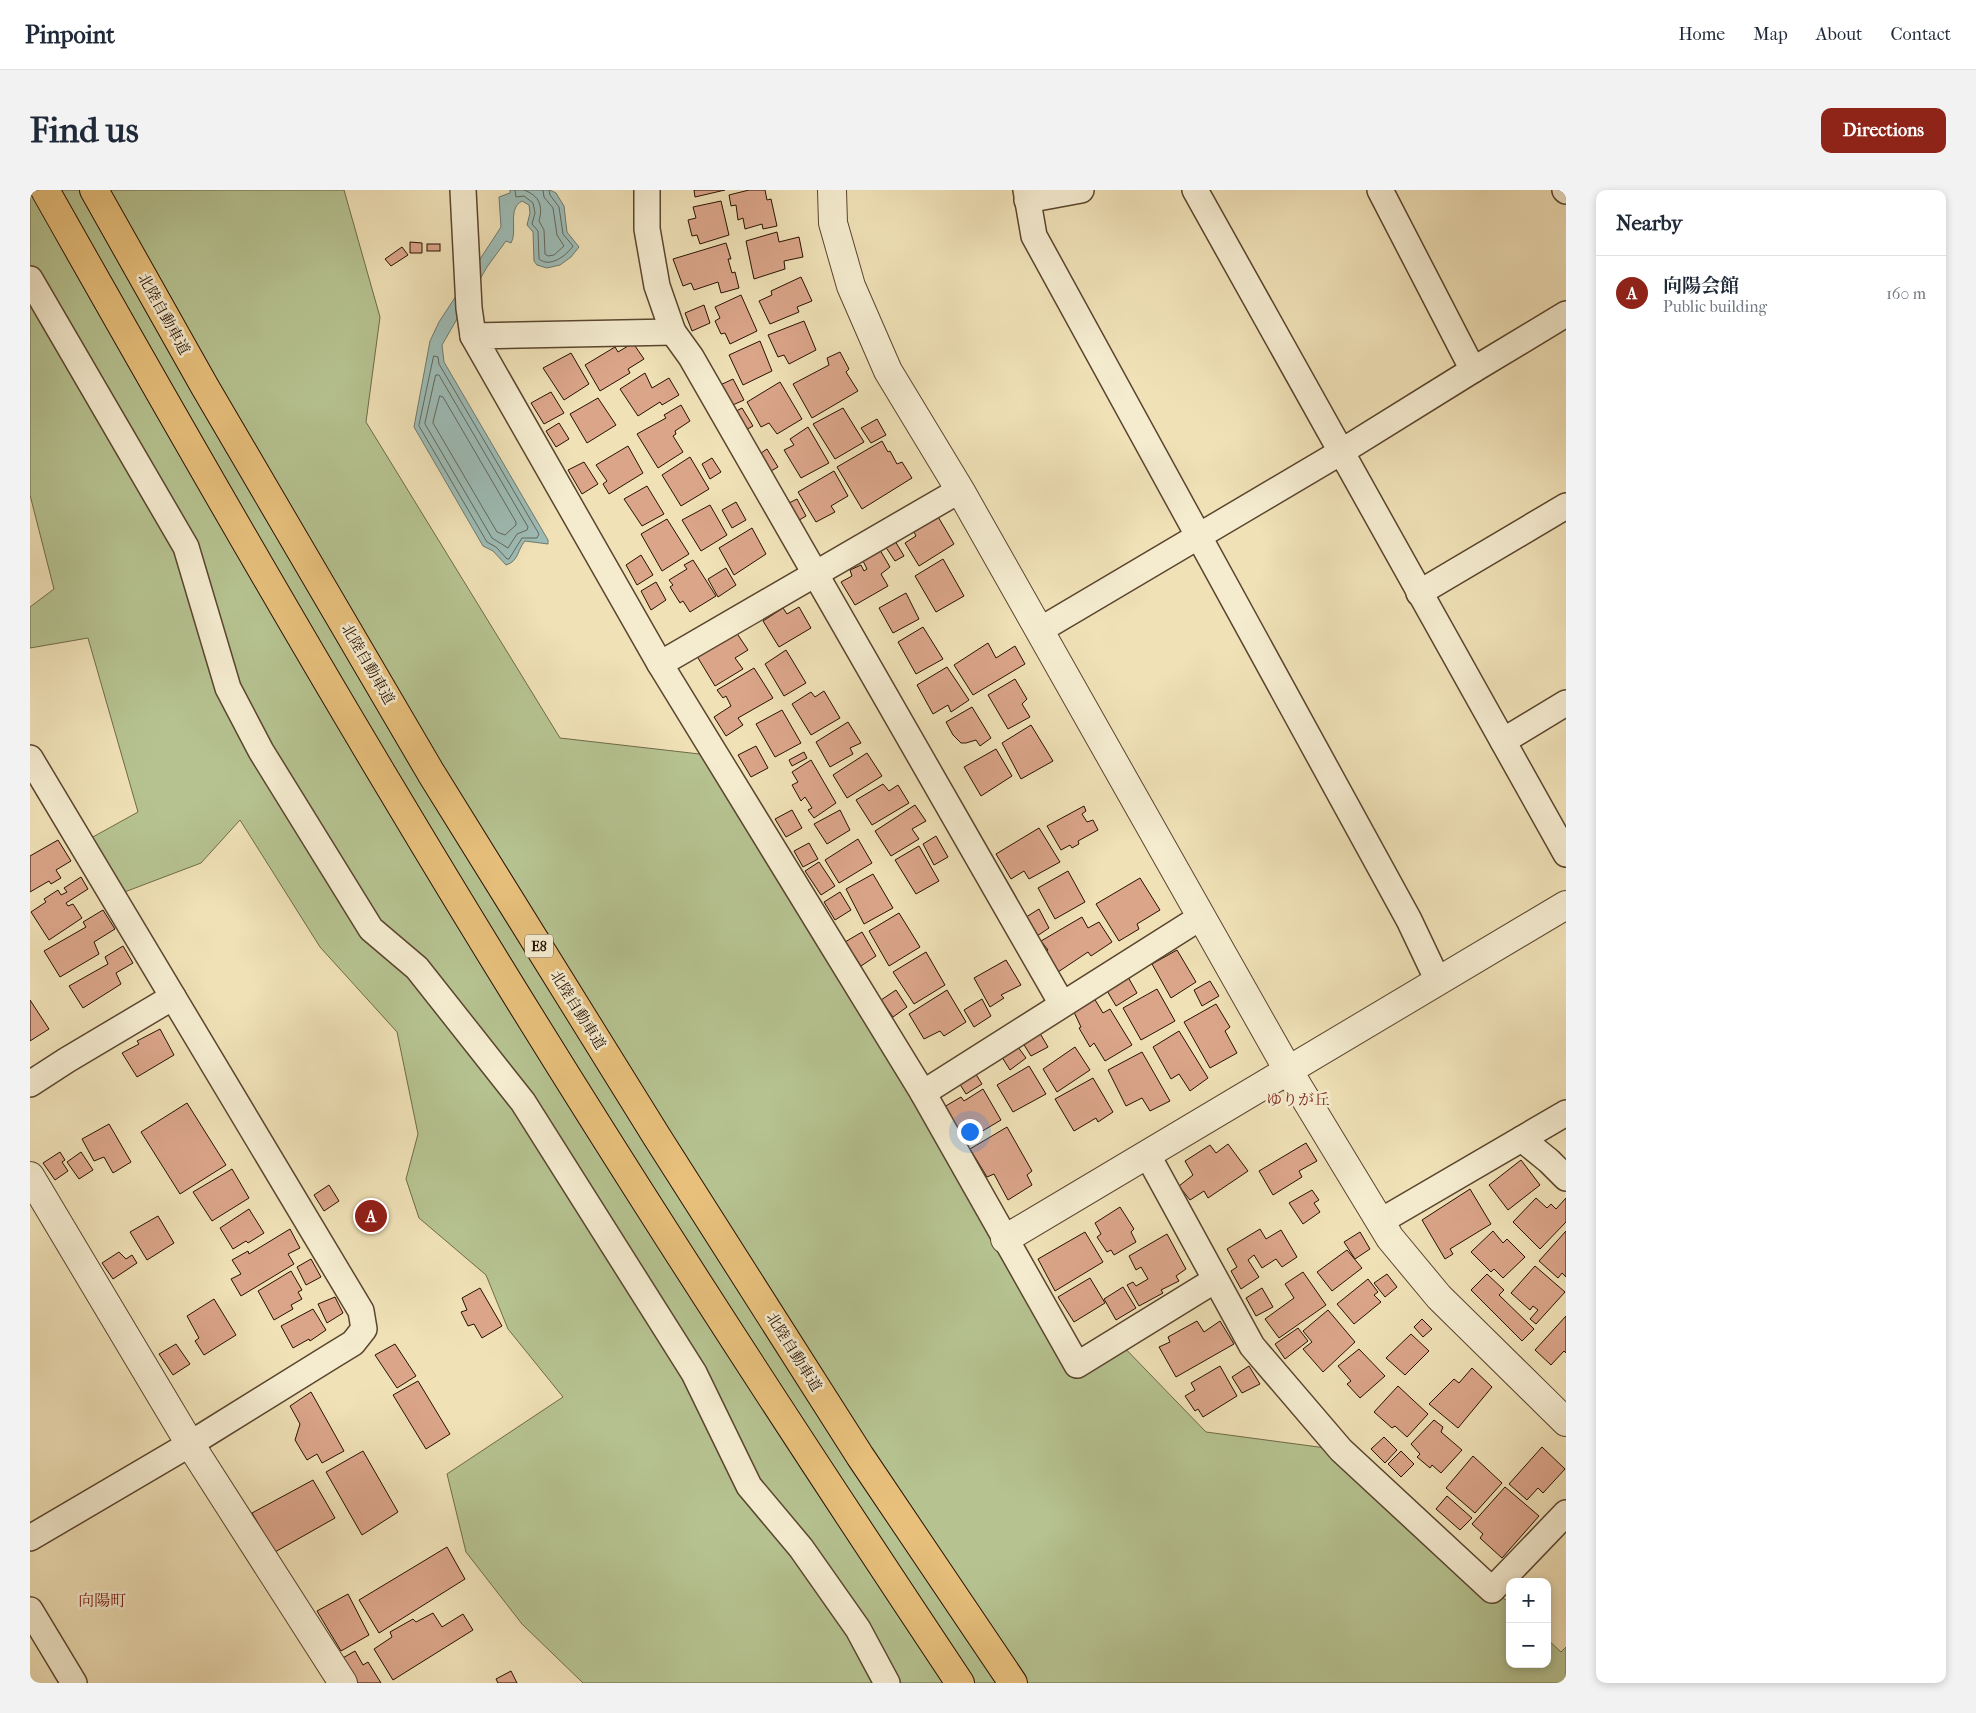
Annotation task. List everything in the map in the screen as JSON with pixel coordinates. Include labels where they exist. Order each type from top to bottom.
[{"type":"highway","points":[[46,190],[162,398],[408,818],[624,1168],[826,1482],[960,1683]]},
{"type":"highway","name":"北陸自動車道","points":[[94,190],[205,387],[431,772],[662,1145],[855,1447],[1014,1683]]},
{"type":"street","points":[[463,190],[469,308],[473,336],[660,664],[923,1093],[1077,1365],[1216,1280]]},
{"type":"street","points":[[647,190],[647,230],[657,286],[673,332],[691,357],[1062,1004]]},
{"type":"street","points":[[832,190],[833,223],[851,286],[888,372],[960,490],[1288,1070],[1390,1238],[1439,1297],[1566,1422]]},
{"type":"street","points":[[1081,190],[1026,195],[1034,236],[1409,920],[1438,981]]},
{"type":"street","points":[[1195,190],[1566,854]]},
{"type":"street","points":[[1380,190],[1473,370]]},
{"type":"street","points":[[30,279],[186,547],[228,688],[261,751],[371,929],[417,968],[523,1102],[694,1373],[750,1486],[801,1548],[858,1629],[887,1683]]},
{"type":"street","points":[[1040,630],[1341,452],[1566,314]]},
{"type":"street","points":[[473,336],[673,332]]},
{"type":"street","points":[[660,664],[960,490]]},
{"type":"street","points":[[1419,593],[1566,506]]},
{"type":"street","points":[[1503,741],[1566,703]]},
{"type":"street","points":[[30,758],[361,1310],[364,1329],[353,1343],[190,1444],[30,1538]]},
{"type":"street","points":[[1005,1239],[1566,905]]},
{"type":"street","points":[[923,1093],[1202,916]]},
{"type":"street","points":[[30,1084],[173,997]]},
{"type":"street","points":[[1381,1221],[1566,1113]]},
{"type":"street","points":[[1522,1139],[1566,1178]]},
{"type":"street","points":[[1147,1154],[1252,1346],[1341,1450],[1492,1590],[1566,1513]]},
{"type":"street","points":[[30,1176],[190,1444],[344,1683]]},
{"type":"street","points":[[30,1610],[74,1683]]},
{"type":"green space","points":[[30,190],[344,190],[380,317],[366,422],[560,738],[717,756],[1076,1365],[1117,1340],[1206,1432],[1341,1450],[1492,1590],[1506,1600],[1506,1668],[1551,1668],[1551,1643],[1561,1652],[1566,1647],[1566,1683],[583,1683],[522,1624],[466,1552],[447,1474],[563,1397],[508,1329],[486,1275],[419,1218],[406,1179],[418,1134],[397,1032],[320,947],[240,820],[201,863],[114,896],[82,843],[138,812],[88,638],[30,648],[30,607],[54,589],[30,495]]},
{"type":"water","points":[[510,190],[550,190],[556,193],[564,206],[567,232],[579,247],[571,257],[560,265],[547,268],[537,265],[534,261],[533,232],[527,225],[530,213],[529,205],[522,201],[515,209],[514,232],[511,243],[506,241],[487,267],[442,345],[444,362],[548,540],[548,544],[525,541],[516,558],[506,565],[493,551],[483,546],[414,427],[430,341],[439,322],[501,227],[499,197],[510,193]]},
{"type":"building","points":[[694,190],[725,190],[695,197]]},
{"type":"building","points":[[749,190],[765,190],[767,200],[771,199],[777,226],[763,229],[762,224],[745,229],[743,218],[738,220],[736,205],[731,206],[729,195]]},
{"type":"building","points":[[721,201],[729,235],[700,244],[697,235],[692,236],[688,220],[696,218],[693,207]]},
{"type":"building","points":[[777,232],[779,242],[799,237],[803,257],[784,261],[785,269],[754,279],[746,241]]},
{"type":"building","points":[[410,242],[422,243],[422,253],[410,253]]},
{"type":"building","points":[[726,243],[731,259],[728,259],[732,273],[735,272],[739,288],[721,293],[718,282],[694,290],[691,283],[683,286],[673,259]]},
{"type":"building","points":[[427,244],[440,244],[440,251],[427,251]]},
{"type":"building","points":[[402,247],[408,255],[391,266],[385,259]]},
{"type":"building","points":[[801,277],[812,301],[797,307],[799,312],[770,324],[759,301],[772,295],[771,291]]},
{"type":"building","points":[[741,295],[757,331],[730,344],[725,333],[721,334],[715,321],[720,318],[715,307]]},
{"type":"building","points":[[704,305],[710,323],[692,331],[685,313]]},
{"type":"building","points":[[804,321],[816,350],[789,364],[784,355],[778,357],[768,335]]},
{"type":"building","points":[[760,341],[772,371],[743,385],[729,355]]},
{"type":"building","points":[[633,343],[644,359],[628,369],[630,373],[600,391],[585,365],[615,347],[618,352]]},
{"type":"building","points":[[840,352],[849,369],[846,372],[858,391],[812,418],[793,384],[829,365],[827,358]]},
{"type":"building","points":[[571,353],[589,384],[564,400],[543,368]]},
{"type":"building","points":[[645,373],[652,388],[669,378],[679,395],[662,405],[660,402],[638,416],[620,389]]},
{"type":"building","points":[[733,379],[744,400],[726,408],[716,387]]},
{"type":"building","points":[[780,382],[802,419],[777,434],[769,423],[761,427],[747,402]]},
{"type":"building","points":[[551,392],[564,413],[544,424],[531,403]]},
{"type":"building","points":[[598,398],[616,425],[587,443],[570,414]]},
{"type":"building","points":[[681,405],[690,421],[675,431],[676,434],[673,436],[683,452],[658,468],[637,434],[666,418],[664,415]]},
{"type":"building","points":[[742,408],[753,426],[740,433],[729,415]]},
{"type":"building","points":[[843,408],[864,442],[835,459],[813,424]]},
{"type":"building","points":[[877,419],[886,435],[871,443],[861,428]]},
{"type":"building","points":[[559,423],[569,439],[556,447],[546,431]]},
{"type":"building","points":[[808,427],[829,463],[801,478],[784,450],[794,445],[790,439]]},
{"type":"building","points":[[882,441],[897,464],[902,462],[912,478],[862,509],[837,467]]},
{"type":"building","points":[[628,446],[643,473],[609,494],[603,484],[607,481],[596,465]]},
{"type":"building","points":[[767,449],[778,467],[764,475],[754,458]]},
{"type":"building","points":[[690,457],[709,489],[681,506],[662,475]]},
{"type":"building","points":[[712,458],[721,472],[710,479],[702,464]]},
{"type":"building","points":[[584,462],[598,484],[582,494],[568,470]]},
{"type":"building","points":[[834,471],[848,496],[831,506],[835,512],[816,522],[798,492]]},
{"type":"building","points":[[647,486],[664,514],[642,526],[624,499]]},
{"type":"building","points":[[797,499],[806,516],[791,525],[781,507]]},
{"type":"building","points":[[736,502],[746,520],[732,528],[722,510]]},
{"type":"building","points":[[710,505],[727,535],[701,551],[682,520]]},
{"type":"building","points":[[937,515],[954,544],[919,566],[905,543],[916,536],[913,530]]},
{"type":"building","points":[[667,519],[689,554],[662,571],[641,534]]},
{"type":"building","points":[[752,528],[766,554],[734,575],[719,548]]},
{"type":"building","points":[[895,541],[904,556],[895,561],[885,546]]},
{"type":"building","points":[[877,545],[890,567],[881,574],[888,586],[855,605],[841,582],[852,576],[850,570],[861,565],[864,571],[867,569],[860,555]]},
{"type":"building","points":[[641,555],[653,575],[637,585],[626,565]]},
{"type":"building","points":[[943,559],[964,596],[936,612],[915,576]]},
{"type":"building","points":[[693,560],[716,596],[690,612],[683,601],[680,603],[670,587],[673,585],[669,580],[687,569],[684,565]]},
{"type":"building","points":[[726,568],[736,585],[718,597],[708,579]]},
{"type":"building","points":[[656,582],[666,600],[651,610],[641,591]]},
{"type":"building","points":[[906,593],[919,619],[893,633],[879,608]]},
{"type":"building","points":[[799,607],[811,628],[779,647],[763,621],[783,608],[787,614]]},
{"type":"building","points":[[923,627],[943,659],[916,674],[898,642]]},
{"type":"building","points":[[736,632],[748,650],[735,658],[743,669],[715,686],[695,653]]},
{"type":"building","points":[[988,643],[996,658],[1015,646],[1025,664],[973,695],[954,665]]},
{"type":"building","points":[[786,650],[806,683],[784,696],[765,664]]},
{"type":"building","points":[[947,667],[969,700],[951,712],[948,705],[933,714],[917,685]]},
{"type":"building","points":[[754,668],[773,698],[738,718],[743,725],[726,736],[714,717],[731,706],[726,696],[723,698],[717,690]]},
{"type":"building","points":[[1015,679],[1027,699],[1022,704],[1030,717],[1008,729],[988,695]]},
{"type":"building","points":[[824,691],[840,718],[811,735],[792,704],[811,692],[815,697]]},
{"type":"building","points":[[972,707],[991,738],[980,746],[976,740],[961,743],[953,735],[946,722]]},
{"type":"building","points":[[782,710],[801,743],[775,757],[756,724]]},
{"type":"building","points":[[848,722],[861,743],[850,748],[853,754],[830,767],[816,742]]},
{"type":"building","points":[[1031,725],[1053,761],[1021,779],[1002,743]]},
{"type":"building","points":[[756,746],[768,768],[751,777],[738,755]]},
{"type":"building","points":[[996,749],[1012,776],[981,796],[964,767]]},
{"type":"building","points":[[804,752],[807,758],[792,766],[789,760]]},
{"type":"building","points":[[867,753],[882,776],[847,798],[833,775]]},
{"type":"building","points":[[811,760],[836,803],[814,818],[808,810],[812,808],[805,797],[801,801],[792,785],[798,782],[792,772]]},
{"type":"building","points":[[883,784],[889,791],[898,785],[909,803],[872,825],[856,800]]},
{"type":"building","points":[[915,805],[926,821],[912,829],[919,839],[891,856],[875,831]]},
{"type":"building","points":[[1084,806],[1086,811],[1082,814],[1087,822],[1093,820],[1098,830],[1078,841],[1079,844],[1072,848],[1070,845],[1061,850],[1047,826]]},
{"type":"building","points":[[792,810],[802,828],[786,837],[775,819]]},
{"type":"building","points":[[840,810],[850,830],[827,844],[814,824]]},
{"type":"building","points":[[1039,828],[1060,862],[1029,879],[1024,871],[1011,879],[996,854]]},
{"type":"building","points":[[936,836],[948,857],[934,865],[923,844]]},
{"type":"building","points":[[858,839],[872,863],[839,883],[825,860]]},
{"type":"building","points":[[58,840],[71,861],[56,870],[61,878],[51,884],[49,881],[30,892],[30,856]]},
{"type":"building","points":[[809,843],[818,859],[803,867],[794,851]]},
{"type":"building","points":[[919,846],[939,881],[916,894],[895,860]]},
{"type":"building","points":[[819,862],[835,886],[821,895],[805,871]]},
{"type":"building","points":[[1068,871],[1085,902],[1055,919],[1038,888]]},
{"type":"building","points":[[873,874],[893,908],[864,924],[846,889]]},
{"type":"building","points":[[81,877],[88,889],[66,903],[68,906],[73,904],[82,918],[49,940],[31,912],[46,902],[44,899],[58,890],[61,895],[67,892],[64,888]]},
{"type":"building","points":[[1140,878],[1160,910],[1137,924],[1139,929],[1119,941],[1096,904]]},
{"type":"building","points":[[840,892],[851,910],[835,920],[824,902]]},
{"type":"building","points":[[1039,909],[1049,928],[1034,938],[1023,919]]},
{"type":"building","points":[[103,910],[115,929],[94,942],[99,954],[60,977],[44,951],[86,927],[83,922]]},
{"type":"building","points":[[899,913],[920,947],[889,966],[869,931]]},
{"type":"building","points":[[1082,917],[1088,928],[1099,922],[1112,942],[1091,956],[1088,952],[1058,972],[1045,952],[1048,950],[1041,941]]},
{"type":"building","points":[[862,932],[876,956],[861,966],[845,942]]},
{"type":"building","points":[[123,946],[133,963],[116,973],[121,984],[83,1008],[69,986],[108,964],[105,957]]},
{"type":"building","points":[[1177,950],[1196,982],[1171,998],[1152,964]]},
{"type":"building","points":[[926,952],[945,985],[914,1004],[893,972]]},
{"type":"building","points":[[1006,960],[1021,985],[1001,995],[1004,998],[990,1007],[974,978]]},
{"type":"building","points":[[1128,977],[1137,993],[1116,1006],[1106,989]]},
{"type":"building","points":[[1210,981],[1219,996],[1202,1006],[1194,990]]},
{"type":"building","points":[[1157,989],[1175,1021],[1141,1040],[1123,1008]]},
{"type":"building","points":[[896,990],[907,1007],[893,1017],[881,1000]]},
{"type":"building","points":[[947,990],[966,1022],[944,1036],[940,1031],[924,1039],[909,1014]]},
{"type":"building","points":[[1094,998],[1103,1013],[1110,1009],[1132,1045],[1105,1061],[1094,1043],[1090,1047],[1079,1028],[1081,1027],[1073,1010]]},
{"type":"building","points":[[982,999],[991,1016],[974,1027],[964,1010]]},
{"type":"building","points":[[30,1000],[49,1029],[30,1041]]},
{"type":"building","points":[[1216,1004],[1230,1027],[1225,1031],[1237,1053],[1210,1068],[1184,1022]]},
{"type":"building","points":[[160,1029],[174,1055],[137,1077],[122,1053],[139,1044],[137,1041]]},
{"type":"building","points":[[1038,1030],[1048,1047],[1031,1056],[1021,1040]]},
{"type":"building","points":[[1179,1031],[1208,1078],[1190,1091],[1179,1074],[1171,1079],[1153,1047]]},
{"type":"building","points":[[1015,1043],[1026,1058],[1010,1070],[1000,1054]]},
{"type":"building","points":[[1075,1047],[1090,1070],[1057,1092],[1043,1069]]},
{"type":"building","points":[[1142,1052],[1170,1101],[1150,1111],[1142,1098],[1126,1106],[1108,1070]]},
{"type":"building","points":[[1029,1066],[1046,1094],[1013,1112],[997,1085]]},
{"type":"building","points":[[972,1068],[982,1084],[966,1094],[956,1078]]},
{"type":"building","points":[[1093,1078],[1113,1112],[1098,1122],[1096,1118],[1074,1131],[1055,1099]]},
{"type":"building","points":[[983,1089],[1001,1120],[964,1142],[944,1107],[961,1097],[964,1101]]},
{"type":"building","points":[[187,1103],[226,1165],[180,1194],[141,1132]]},
{"type":"building","points":[[109,1124],[131,1162],[113,1173],[104,1157],[94,1161],[82,1139]]},
{"type":"building","points":[[1007,1127],[1032,1171],[1027,1175],[1032,1185],[1008,1200],[994,1174],[987,1177],[970,1149]]},
{"type":"building","points":[[1306,1143],[1317,1161],[1299,1171],[1302,1177],[1273,1195],[1259,1171]]},
{"type":"building","points":[[1228,1144],[1248,1171],[1208,1198],[1204,1191],[1190,1200],[1179,1186],[1193,1175],[1185,1161],[1210,1145],[1216,1153]]},
{"type":"building","points":[[60,1152],[65,1160],[62,1162],[68,1171],[55,1180],[43,1163]]},
{"type":"building","points":[[81,1152],[93,1170],[79,1179],[67,1162]]},
{"type":"building","points":[[1521,1160],[1540,1185],[1508,1210],[1489,1185]]},
{"type":"building","points":[[232,1169],[249,1198],[212,1221],[193,1192]]},
{"type":"building","points":[[329,1185],[339,1201],[324,1211],[314,1195]]},
{"type":"building","points":[[1470,1189],[1491,1224],[1450,1249],[1453,1254],[1445,1259],[1422,1220]]},
{"type":"building","points":[[1312,1190],[1319,1200],[1314,1203],[1320,1212],[1303,1224],[1289,1203]]},
{"type":"building","points":[[1536,1198],[1547,1208],[1551,1204],[1556,1209],[1566,1198],[1566,1222],[1540,1249],[1513,1222]]},
{"type":"building","points":[[1120,1207],[1134,1229],[1131,1232],[1136,1242],[1114,1255],[1111,1250],[1107,1252],[1097,1237],[1101,1234],[1095,1223]]},
{"type":"building","points":[[249,1209],[264,1233],[248,1243],[246,1241],[233,1249],[220,1228]]},
{"type":"building","points":[[158,1216],[174,1243],[147,1260],[130,1232]]},
{"type":"building","points":[[290,1229],[300,1248],[288,1254],[294,1264],[241,1296],[231,1279],[241,1274],[232,1260],[248,1251],[249,1254]]},
{"type":"building","points":[[1260,1229],[1266,1239],[1281,1230],[1297,1257],[1282,1267],[1276,1259],[1262,1268],[1254,1255],[1248,1260],[1259,1277],[1241,1289],[1231,1271],[1237,1267],[1227,1249]]},
{"type":"building","points":[[1493,1231],[1503,1243],[1507,1239],[1525,1257],[1503,1278],[1494,1269],[1491,1272],[1471,1252]]},
{"type":"building","points":[[1566,1231],[1566,1277],[1562,1273],[1558,1278],[1539,1261]]},
{"type":"building","points":[[1085,1232],[1103,1262],[1055,1291],[1038,1259]]},
{"type":"building","points":[[1360,1232],[1370,1249],[1355,1259],[1344,1242]]},
{"type":"building","points":[[1167,1234],[1186,1269],[1176,1276],[1179,1281],[1161,1290],[1163,1293],[1139,1306],[1127,1285],[1133,1282],[1136,1286],[1148,1279],[1141,1267],[1136,1270],[1129,1256]]},
{"type":"building","points":[[1347,1250],[1362,1268],[1332,1291],[1317,1272]]},
{"type":"building","points":[[119,1252],[126,1259],[132,1255],[137,1263],[113,1279],[102,1263]]},
{"type":"building","points":[[311,1259],[321,1277],[306,1285],[297,1267]]},
{"type":"building","points":[[1535,1266],[1565,1292],[1536,1324],[1530,1319],[1538,1310],[1533,1306],[1530,1310],[1511,1293]]},
{"type":"building","points":[[291,1271],[302,1290],[298,1292],[302,1299],[291,1305],[293,1309],[274,1320],[258,1291]]},
{"type":"building","points":[[1303,1272],[1326,1305],[1279,1338],[1265,1319],[1294,1298],[1285,1284]]},
{"type":"building","points":[[1387,1274],[1397,1287],[1385,1297],[1374,1283]]},
{"type":"building","points":[[1487,1274],[1504,1290],[1499,1295],[1534,1329],[1522,1341],[1471,1290]]},
{"type":"building","points":[[1090,1278],[1105,1303],[1074,1322],[1058,1297]]},
{"type":"building","points":[[1368,1279],[1378,1292],[1374,1295],[1381,1302],[1354,1324],[1337,1304]]},
{"type":"building","points":[[1123,1287],[1136,1308],[1116,1320],[1104,1299]]},
{"type":"building","points":[[480,1288],[502,1326],[482,1338],[474,1324],[468,1326],[461,1312],[467,1310],[462,1298]]},
{"type":"building","points":[[1262,1288],[1273,1307],[1256,1316],[1246,1298]]},
{"type":"building","points":[[335,1297],[343,1313],[327,1323],[318,1304]]},
{"type":"building","points":[[214,1299],[236,1335],[204,1355],[195,1341],[199,1338],[187,1316]]},
{"type":"building","points":[[313,1309],[326,1330],[310,1341],[309,1339],[293,1348],[281,1326]]},
{"type":"building","points":[[1328,1310],[1355,1342],[1323,1372],[1303,1349],[1312,1342],[1303,1331]]},
{"type":"building","points":[[1566,1316],[1566,1353],[1564,1351],[1551,1365],[1535,1350]]},
{"type":"building","points":[[1422,1319],[1432,1329],[1423,1337],[1414,1327]]},
{"type":"building","points":[[1197,1321],[1204,1332],[1220,1321],[1234,1344],[1176,1377],[1159,1347],[1170,1342],[1168,1337]]},
{"type":"building","points":[[1298,1328],[1308,1341],[1285,1359],[1275,1344]]},
{"type":"building","points":[[1411,1334],[1429,1351],[1405,1375],[1386,1358]]},
{"type":"building","points":[[176,1344],[190,1364],[173,1375],[159,1354]]},
{"type":"building","points":[[395,1344],[416,1376],[397,1388],[375,1355]]},
{"type":"building","points":[[1359,1349],[1385,1376],[1360,1398],[1347,1384],[1351,1381],[1338,1366]]},
{"type":"building","points":[[1220,1366],[1237,1396],[1203,1417],[1198,1409],[1195,1411],[1185,1396],[1195,1390],[1191,1383]]},
{"type":"building","points":[[1249,1366],[1260,1384],[1242,1393],[1232,1377]]},
{"type":"building","points":[[1472,1368],[1492,1387],[1458,1428],[1429,1404],[1454,1379],[1459,1383]]},
{"type":"building","points":[[418,1381],[450,1434],[426,1449],[393,1395]]},
{"type":"building","points":[[1398,1386],[1428,1414],[1407,1437],[1395,1426],[1392,1428],[1374,1412]]},
{"type":"building","points":[[311,1392],[344,1451],[322,1463],[317,1454],[307,1460],[295,1440],[300,1424],[290,1406]]},
{"type":"building","points":[[1434,1420],[1443,1427],[1441,1432],[1462,1450],[1441,1473],[1432,1465],[1430,1468],[1417,1457],[1420,1454],[1411,1444]]},
{"type":"building","points":[[1384,1437],[1397,1450],[1385,1463],[1371,1449]]},
{"type":"building","points":[[1542,1447],[1565,1469],[1543,1493],[1538,1488],[1527,1500],[1509,1484]]},
{"type":"building","points":[[363,1451],[398,1512],[362,1535],[326,1472]]},
{"type":"building","points":[[1401,1451],[1414,1464],[1401,1477],[1388,1464]]},
{"type":"building","points":[[1473,1456],[1502,1483],[1475,1513],[1446,1488]]},
{"type":"building","points":[[313,1480],[335,1518],[275,1552],[252,1513]]},
{"type":"building","points":[[1505,1487],[1539,1516],[1502,1558],[1480,1538],[1483,1534],[1472,1524]]},
{"type":"building","points":[[1447,1496],[1472,1518],[1460,1530],[1436,1509]]},
{"type":"building","points":[[447,1547],[465,1579],[379,1633],[359,1600]]},
{"type":"building","points":[[348,1594],[369,1635],[341,1651],[317,1611]]},
{"type":"building","points":[[433,1613],[442,1627],[463,1614],[473,1630],[393,1680],[374,1649],[392,1637],[390,1632],[413,1619],[416,1622]]},
{"type":"building","points":[[355,1651],[363,1665],[368,1662],[381,1683],[357,1683],[341,1659]]},
{"type":"building","points":[[511,1671],[517,1683],[498,1683],[496,1679]]},
{"type":"place","name":"向陽会館","points":[[371,1216]]},
{"type":"district","name":"ゆりが丘","points":[[1298,1099]]},
{"type":"district","name":"向陽町","points":[[102,1600]]}]
